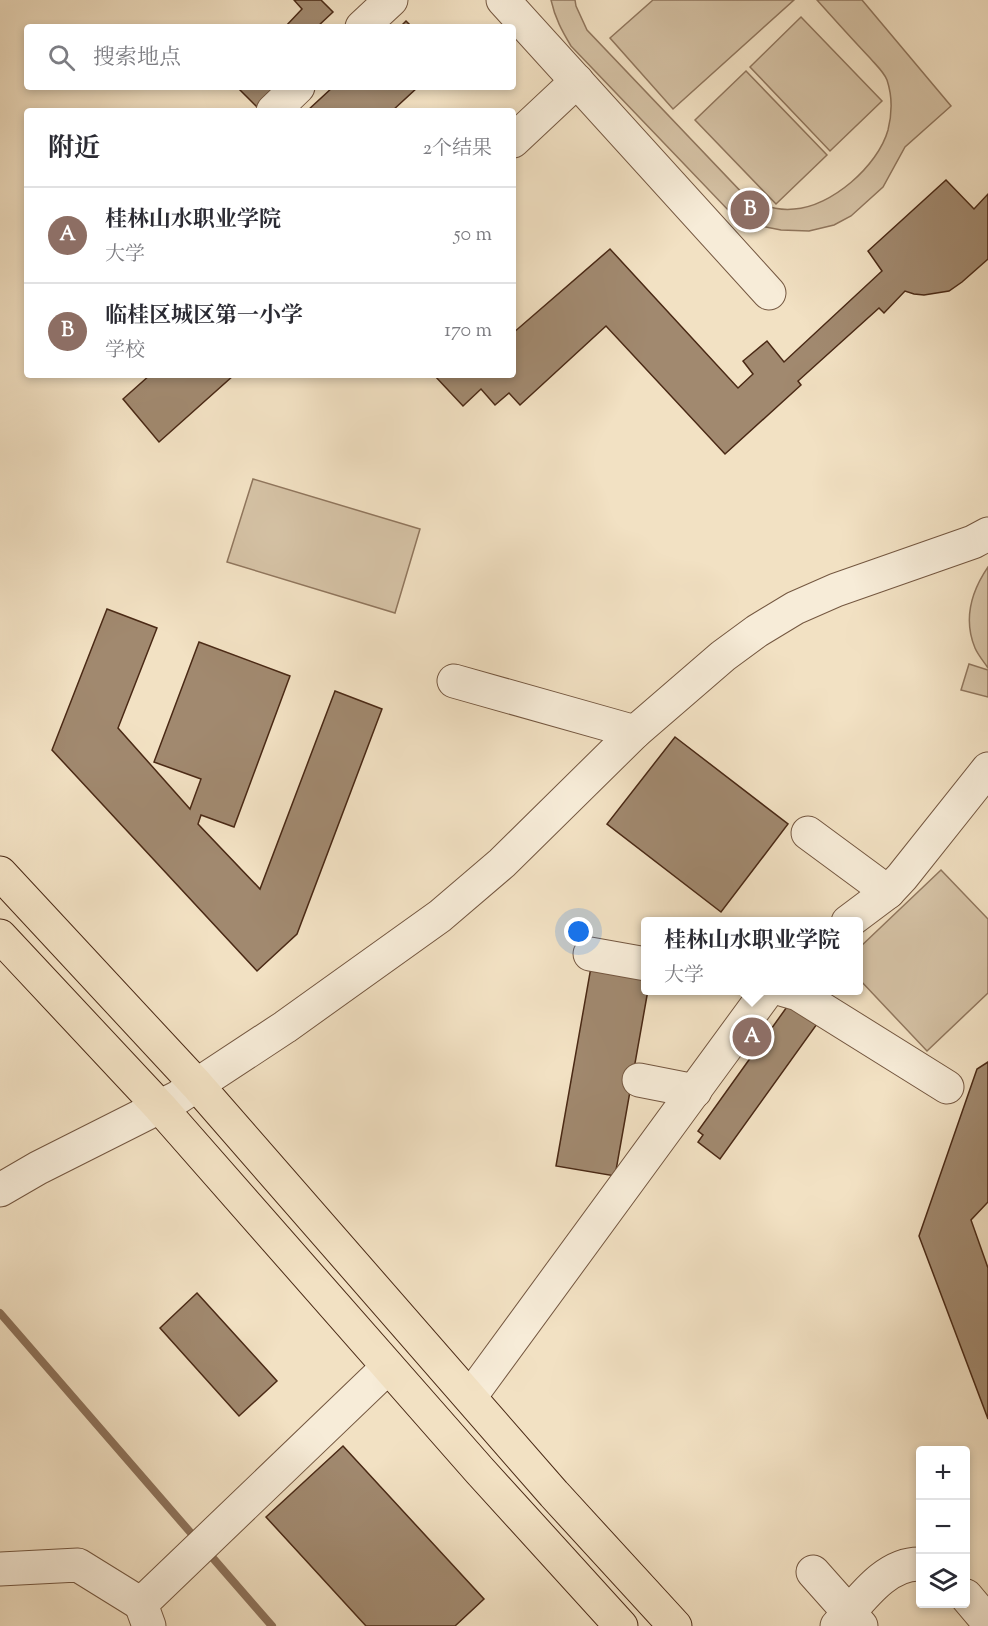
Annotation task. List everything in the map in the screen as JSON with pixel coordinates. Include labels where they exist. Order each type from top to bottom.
[{"type":"main road","points":[[0,873],[197,1085],[554,1494],[675,1626]]},
{"type":"main road","points":[[0,936],[160,1107],[488,1480],[621,1626]]},
{"type":"street","points":[[365,24],[391,0]]},
{"type":"street","points":[[503,0],[768,293]]},
{"type":"street","points":[[516,138],[577,81]]},
{"type":"street","points":[[276,108],[295,90]]},
{"type":"street","points":[[0,1190],[38,1168],[177,1098],[285,1027],[440,916],[502,863],[635,732],[723,656],[775,619],[836,590],[972,542],[988,534]]},
{"type":"street","points":[[454,681],[635,732]]},
{"type":"street","points":[[854,917],[888,892],[908,870],[988,769]]},
{"type":"street","points":[[808,833],[888,892]]},
{"type":"street","points":[[590,954],[641,963]]},
{"type":"street","points":[[470,1397],[764,995]]},
{"type":"street","points":[[800,995],[947,1087]]},
{"type":"street","points":[[639,1080],[695,1092]]},
{"type":"street","points":[[0,1569],[78,1565],[145,1615],[202,1545],[388,1367]]},
{"type":"street","points":[[813,1572],[849,1622],[880,1580],[894,1571],[916,1564]]},
{"type":"street","points":[[970,1601],[988,1622]]},
{"type":"shaded area","points":[[551,0],[575,0],[587,30],[749,200],[771,208],[808,207],[837,193],[864,170],[883,144],[888,130],[891,105],[886,77],[817,0],[862,0],[951,106],[905,147],[883,187],[851,216],[834,225],[809,231],[781,230],[750,224],[730,212],[571,46],[559,24]]},
{"type":"shaded area","points":[[653,0],[794,0],[673,109],[610,38]]},
{"type":"shaded area","points":[[801,17],[882,101],[830,151],[750,67]]},
{"type":"shaded area","points":[[746,71],[827,155],[776,204],[695,120]]},
{"type":"shaded area","points":[[253,479],[420,529],[395,613],[227,562]]},
{"type":"shaded area","points":[[988,567],[988,668],[975,648],[971,637],[969,616],[973,596]]},
{"type":"shaded area","points":[[969,664],[988,670],[988,697],[961,690]]},
{"type":"shaded area","points":[[941,870],[988,919],[988,993],[927,1051],[863,983],[863,944]]},
{"type":"building","points":[[294,0],[321,0],[333,12],[320,24],[288,24],[302,9]]},
{"type":"building","points":[[240,90],[273,90],[263,108],[258,108]]},
{"type":"building","points":[[330,90],[415,90],[395,108],[310,108]]},
{"type":"building","points":[[946,180],[974,209],[988,194],[988,259],[949,291],[924,295],[905,291],[884,313],[879,308],[798,381],[801,385],[725,454],[606,326],[520,405],[509,393],[495,405],[481,389],[463,406],[437,378],[516,378],[516,330],[610,249],[738,388],[753,374],[743,361],[767,341],[784,362],[882,271],[868,251]]},
{"type":"building","points":[[147,378],[231,378],[159,442],[123,399]]},
{"type":"building","points":[[107,609],[157,628],[118,728],[190,809],[201,779],[154,762],[199,642],[290,676],[234,827],[201,815],[198,824],[260,889],[335,691],[382,709],[297,934],[257,971],[52,750]]},
{"type":"building","points":[[675,737],[788,824],[721,912],[607,824]]},
{"type":"building","points":[[591,967],[641,976],[641,995],[647,995],[615,1176],[556,1166]]},
{"type":"building","points":[[789,1004],[817,1024],[720,1159],[698,1142],[703,1135],[698,1131]]},
{"type":"building","points":[[988,1062],[988,1202],[971,1220],[988,1268],[988,1419],[919,1236],[977,1069]]},
{"type":"building","points":[[197,1293],[277,1381],[239,1416],[160,1328]]},
{"type":"building","points":[[343,1446],[484,1599],[455,1626],[366,1626],[266,1517]]},
{"type":"waterway","points":[[0,1313],[197,1540]]},
{"type":"waterway","points":[[205,1549],[272,1626]]},
{"type":"place","name":"临桂区城区第一小学","points":[[750,210]]},
{"type":"place","name":"桂林山水职业学院","points":[[752,1037]]}]
